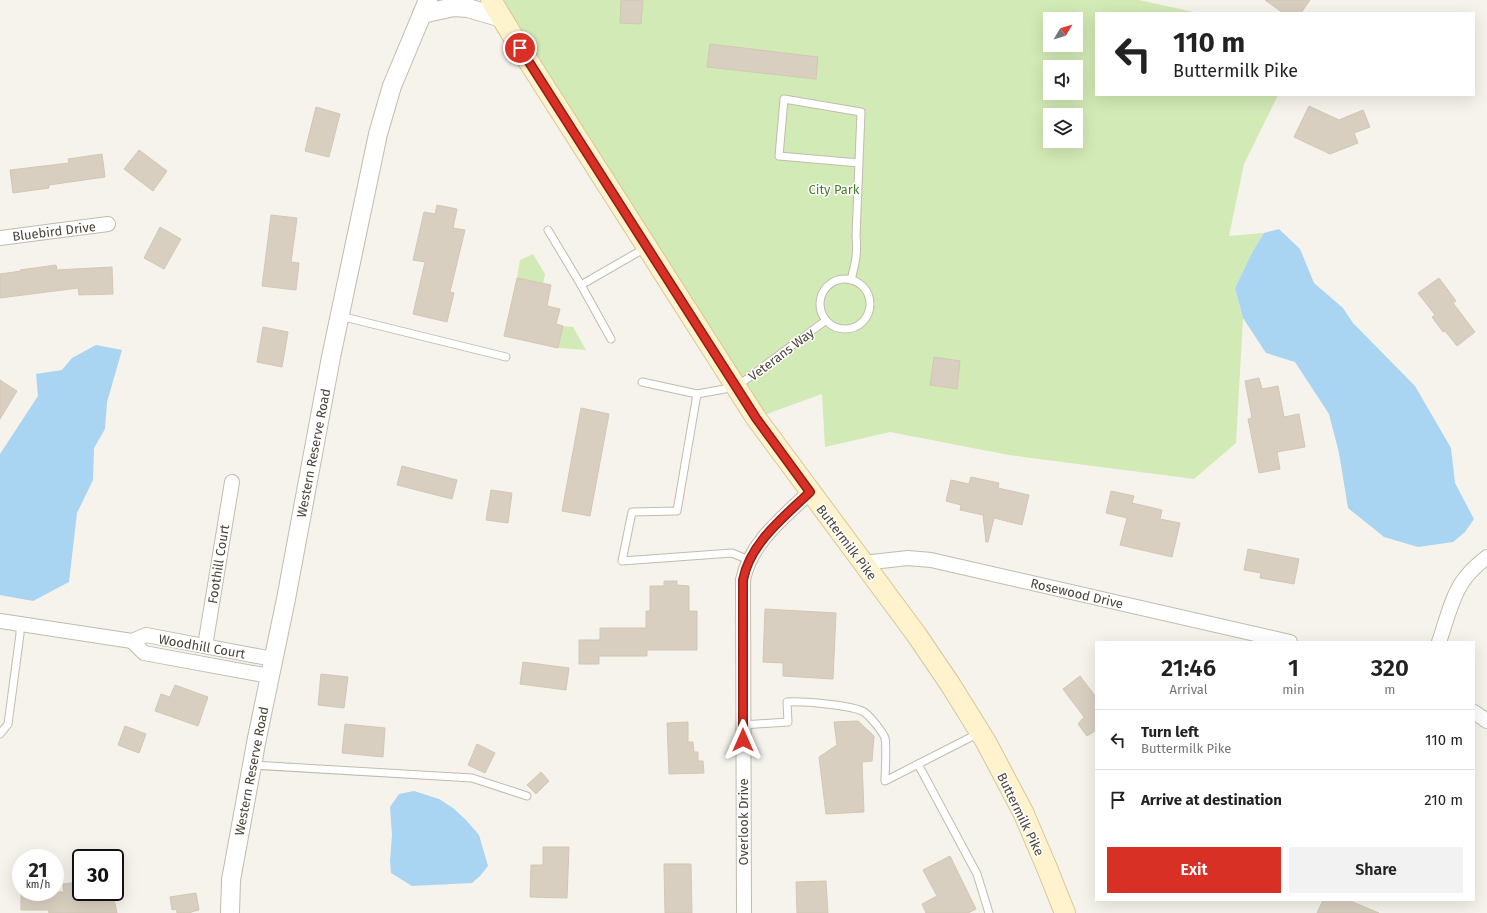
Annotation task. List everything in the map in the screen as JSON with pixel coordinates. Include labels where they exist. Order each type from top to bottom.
[{"type":"main road","name":"Buttermilk Pike","points":[[491,0],[520,48],[756,418],[916,634],[950,684],[980,732],[1023,812],[1065,913]]},
{"type":"street","points":[[425,7],[468,8],[502,18]]},
{"type":"street","name":"Western Reserve Road","points":[[230,913],[231,880],[252,765],[269,676],[286,599],[340,316],[378,134],[392,86],[425,7]]},
{"type":"street","name":"Bluebird Drive","points":[[0,238],[108,224]]},
{"type":"street","name":"Foothill Court","points":[[205,646],[232,482]]},
{"type":"street","name":"Overlook Drive","points":[[744,913],[743,580],[745,569],[749,560],[766,535],[810,492]]},
{"type":"street","points":[[1439,641],[1462,581],[1487,557]]},
{"type":"street","name":"Rosewood Drive","points":[[863,563],[908,558],[931,560],[1286,641]]},
{"type":"street","name":"Woodhill Court","points":[[0,621],[132,641],[146,635],[273,658]]},
{"type":"street","name":"Woodhill Court","points":[[132,641],[144,653],[269,676]]},
{"type":"street","points":[[1475,713],[1487,720]]},
{"type":"lane","points":[[851,280],[856,263],[858,248],[856,236],[859,163],[861,112],[784,99],[779,156],[859,163]]},
{"type":"lane","points":[[548,230],[611,339]]},
{"type":"lane","points":[[581,285],[647,247]]},
{"type":"lane","name":"Veterans Way","points":[[843,279],[851,280],[864,288],[868,296],[868,313],[864,320],[857,326],[849,329],[840,329],[825,321],[819,306],[820,298],[828,285],[843,279]]},
{"type":"lane","points":[[340,316],[506,357]]},
{"type":"lane","name":"Veterans Way","points":[[736,387],[825,321]]},
{"type":"lane","points":[[642,382],[697,394],[736,387]]},
{"type":"lane","points":[[697,394],[677,511],[632,512],[622,561],[732,553],[749,560]]},
{"type":"lane","points":[[0,734],[8,724],[20,624]]},
{"type":"lane","points":[[743,725],[788,722],[788,702],[798,701],[849,707],[864,712],[875,722],[885,737],[885,781],[980,732]]},
{"type":"lane","points":[[918,764],[977,874],[989,913]]},
{"type":"lane","points":[[252,765],[472,778],[527,796]]},
{"type":"green space","name":"City Park","points":[[491,0],[1139,0],[1193,12],[1095,12],[1095,96],[1278,96],[1244,164],[1229,236],[1264,233],[1253,251],[1235,288],[1243,318],[1236,443],[1194,479],[1009,455],[890,432],[825,447],[822,394],[756,418]]},
{"type":"green space","points":[[533,254],[545,274],[543,284],[517,278],[520,260]]},
{"type":"green space","points":[[563,326],[573,327],[586,350],[558,348]]},
{"type":"water","points":[[1279,229],[1300,249],[1314,283],[1343,308],[1353,323],[1415,386],[1451,448],[1455,483],[1474,519],[1465,532],[1453,542],[1418,547],[1384,537],[1348,508],[1339,453],[1329,414],[1295,362],[1266,353],[1243,318],[1235,288],[1253,251],[1264,233]]},
{"type":"water","points":[[96,345],[122,350],[107,402],[105,429],[94,448],[93,480],[77,513],[69,582],[33,601],[0,595],[0,454],[38,396],[36,374],[62,370],[72,358]]},
{"type":"water","points":[[414,791],[439,799],[453,808],[479,835],[488,866],[472,883],[412,886],[391,873],[390,861],[392,835],[390,807],[399,794]]},
{"type":"building","points":[[621,0],[643,0],[641,24],[620,23]]},
{"type":"building","points":[[1265,0],[1310,0],[1302,12],[1282,12]]},
{"type":"building","points":[[710,44],[818,57],[816,79],[707,67]]},
{"type":"building","points":[[1309,106],[1339,120],[1363,110],[1370,127],[1354,133],[1358,143],[1330,154],[1294,137]]},
{"type":"building","points":[[316,107],[340,114],[329,157],[305,151]]},
{"type":"building","points":[[139,150],[167,171],[153,191],[124,169]]},
{"type":"building","points":[[102,154],[105,177],[49,185],[49,188],[13,193],[10,170],[69,163],[68,159]]},
{"type":"building","points":[[437,205],[457,209],[453,228],[465,230],[450,292],[454,293],[447,322],[413,314],[425,262],[413,260],[424,212],[435,214]]},
{"type":"building","points":[[271,215],[297,218],[291,262],[299,263],[296,290],[262,286]]},
{"type":"building","points":[[160,227],[181,239],[164,269],[144,258]]},
{"type":"building","points":[[56,265],[57,270],[112,267],[113,294],[79,295],[78,288],[0,298],[0,274]]},
{"type":"building","points":[[517,278],[551,285],[547,306],[560,309],[556,324],[563,326],[558,348],[504,336]]},
{"type":"building","points":[[1439,278],[1456,301],[1453,303],[1475,332],[1457,346],[1445,331],[1443,332],[1432,317],[1435,315],[1418,293]]},
{"type":"building","points":[[263,327],[288,332],[282,367],[257,362]]},
{"type":"building","points":[[934,357],[960,361],[957,389],[930,385]]},
{"type":"building","points":[[1259,378],[1262,389],[1278,386],[1284,417],[1299,414],[1305,447],[1277,452],[1280,469],[1259,473],[1248,419],[1252,418],[1245,381]]},
{"type":"building","points":[[0,380],[17,391],[0,419]]},
{"type":"building","points":[[581,408],[609,414],[590,516],[562,511]]},
{"type":"building","points":[[402,466],[457,480],[452,499],[397,485]]},
{"type":"building","points":[[971,477],[999,483],[998,488],[1029,495],[1022,525],[994,518],[988,542],[986,542],[983,515],[960,510],[961,505],[946,501],[951,480],[969,484]]},
{"type":"building","points":[[491,490],[512,493],[508,523],[486,520]]},
{"type":"building","points":[[1111,491],[1134,496],[1132,503],[1162,510],[1160,519],[1180,523],[1172,557],[1120,545],[1127,518],[1106,513]]},
{"type":"building","points":[[1248,549],[1299,559],[1294,584],[1260,578],[1261,573],[1244,570]]},
{"type":"building","points":[[664,581],[677,581],[677,585],[689,586],[689,611],[697,611],[697,650],[647,650],[647,656],[599,656],[599,664],[579,664],[579,640],[600,640],[600,628],[646,628],[646,611],[650,611],[650,586],[664,586]]},
{"type":"building","points":[[765,609],[836,613],[833,679],[783,676],[783,663],[763,662]]},
{"type":"building","points":[[523,662],[569,668],[566,690],[520,684]]},
{"type":"building","points":[[321,674],[348,677],[344,708],[318,705]]},
{"type":"building","points":[[1080,676],[1095,696],[1095,731],[1087,736],[1078,724],[1084,717],[1063,689]]},
{"type":"building","points":[[175,685],[208,697],[198,726],[155,711],[161,694],[170,697]]},
{"type":"building","points":[[858,721],[874,736],[872,761],[862,762],[864,812],[826,814],[819,757],[837,745],[834,722]]},
{"type":"building","points":[[688,722],[688,742],[693,742],[694,752],[698,752],[698,761],[703,761],[704,773],[669,774],[667,723]]},
{"type":"building","points":[[345,724],[385,728],[383,757],[342,753]]},
{"type":"building","points":[[125,726],[146,734],[139,753],[118,745]]},
{"type":"building","points":[[477,744],[495,753],[485,773],[468,765]]},
{"type":"building","points":[[541,772],[549,781],[536,794],[527,785]]},
{"type":"building","points":[[543,847],[569,847],[567,898],[530,897],[531,865],[543,865]]},
{"type":"building","points":[[950,856],[976,909],[968,913],[926,913],[922,904],[937,896],[923,870]]},
{"type":"building","points":[[664,864],[691,864],[692,913],[665,913]]},
{"type":"building","points":[[826,881],[828,913],[797,913],[796,882]]},
{"type":"building","points":[[72,883],[72,901],[114,901],[117,913],[49,913],[48,910],[21,910],[21,901],[64,901],[64,884]]},
{"type":"building","points":[[196,893],[199,910],[191,913],[177,913],[176,909],[172,910],[170,897]]},
{"type":"building","points":[[1323,901],[1350,901],[1379,913],[1317,913]]},
{"type":"route","points":[[520,48],[756,418],[810,492],[766,535],[749,560],[745,569],[743,580],[743,740]]}]
